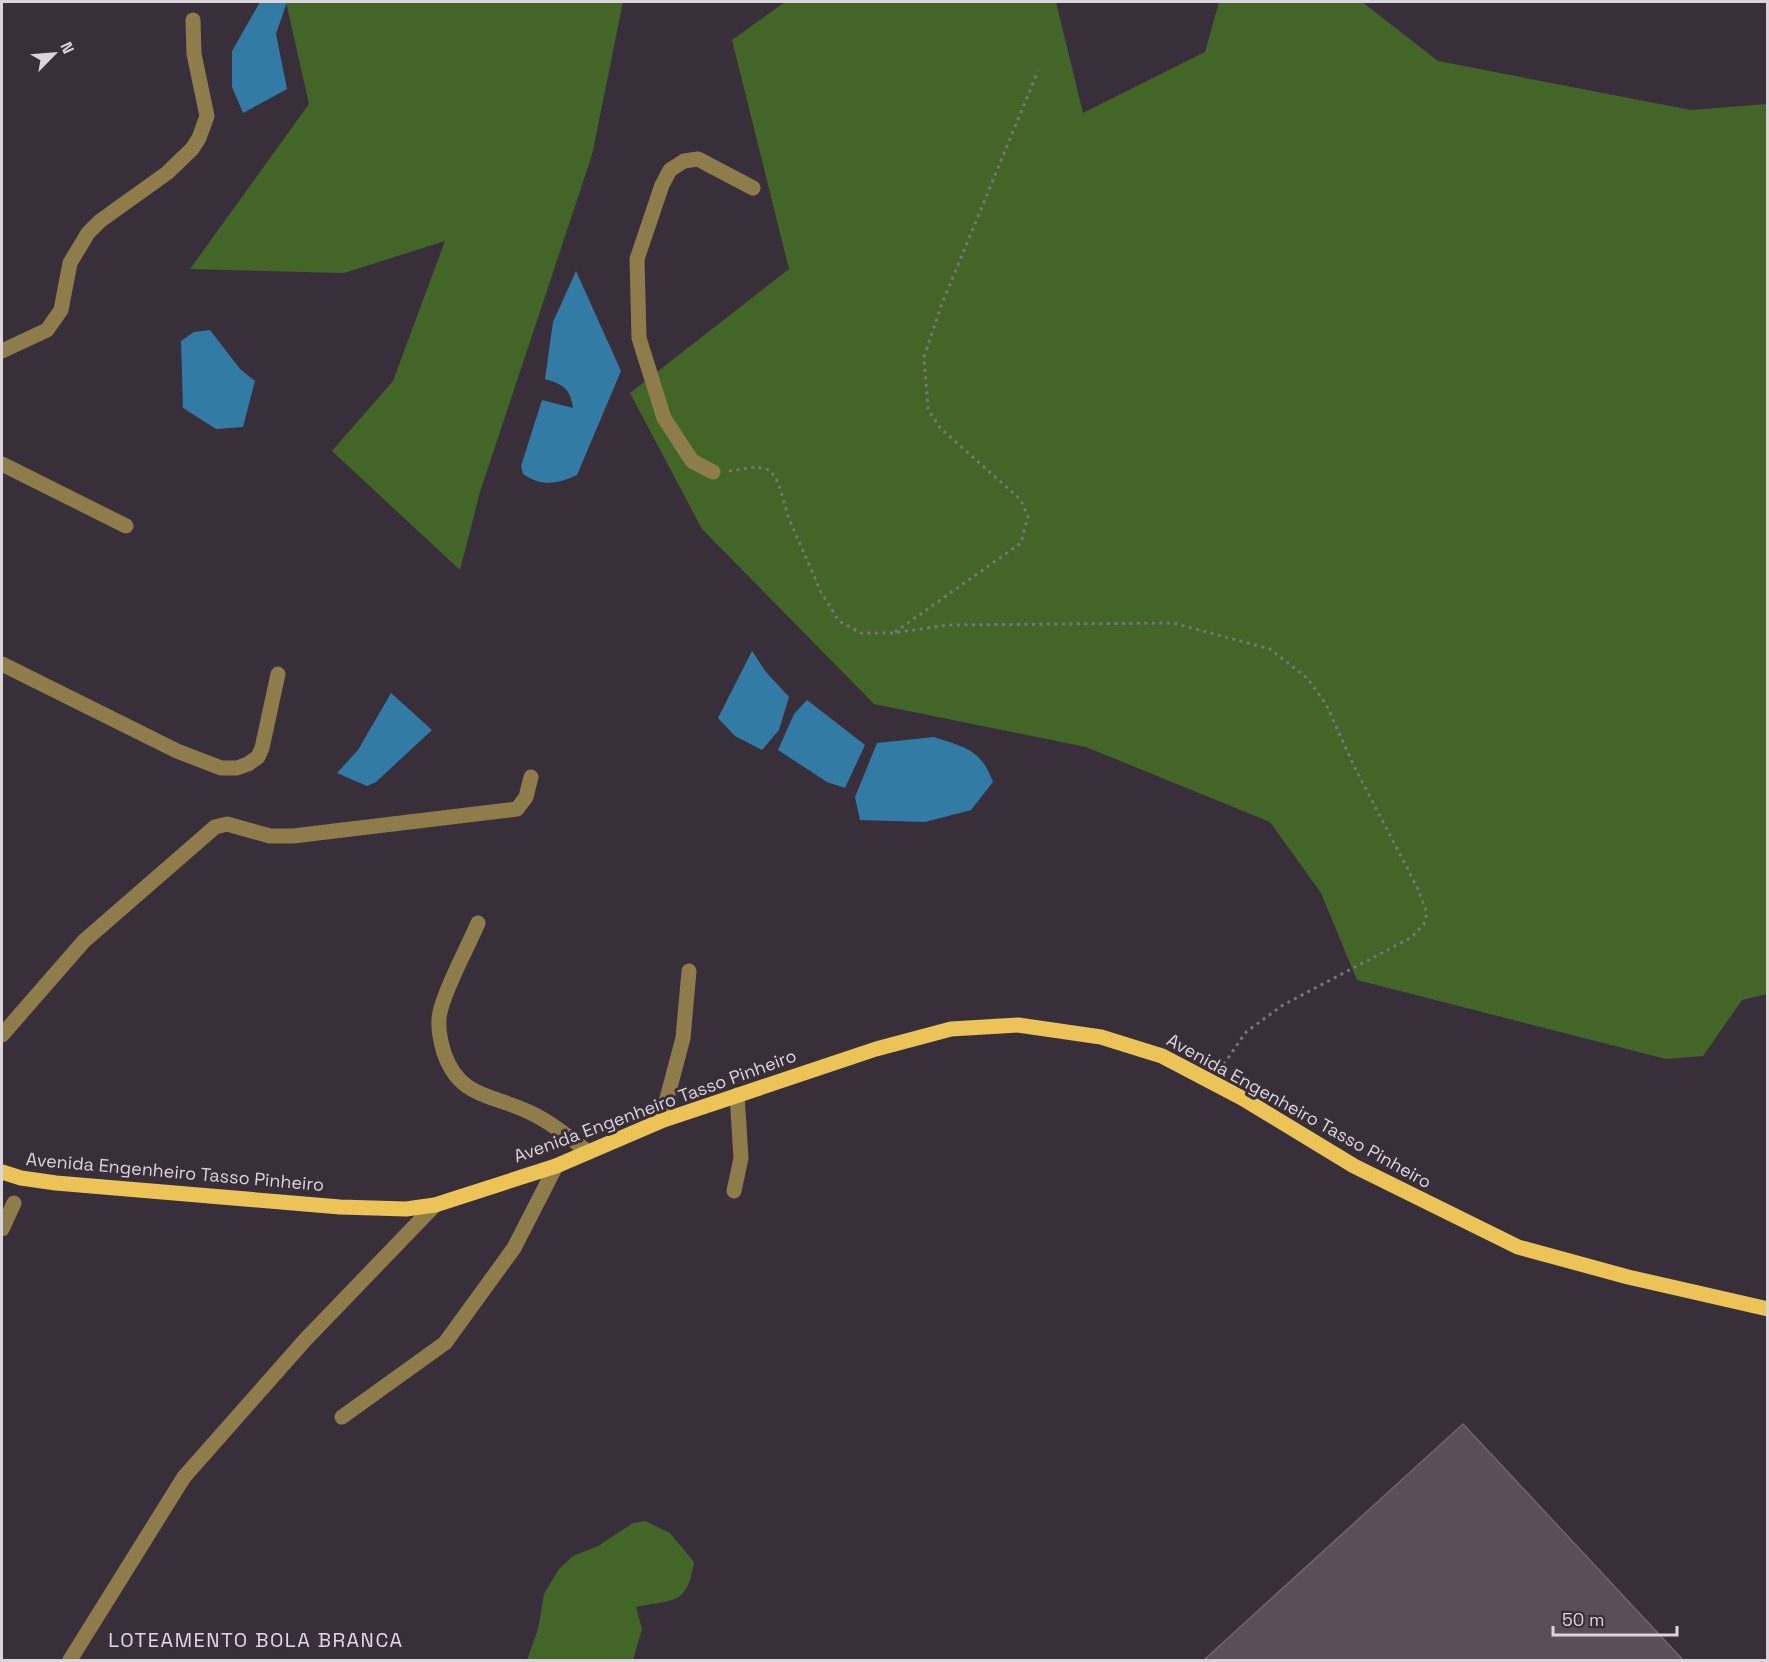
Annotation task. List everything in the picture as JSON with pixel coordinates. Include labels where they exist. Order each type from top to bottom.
[{"type":"main road","name":"Avenida Engenheiro Tasso Pinheiro","points":[[2,1172],[21,1178],[56,1183],[340,1207],[406,1209],[435,1205],[556,1166],[661,1121],[876,1049],[951,1029],[1018,1025],[1101,1037],[1162,1056],[1354,1166],[1518,1247],[1628,1277],[1767,1309]]},
{"type":"street","points":[[2,351],[33,338],[55,321],[65,298],[70,263],[88,232],[167,173],[192,149],[199,138],[207,116],[194,54],[193,20]]},
{"type":"street","points":[[713,472],[692,461],[664,418],[639,338],[637,259],[662,185],[670,170],[684,161],[698,159],[753,188]]},
{"type":"street","points":[[2,464],[126,526]]},
{"type":"street","points":[[2,664],[177,750],[221,768],[237,768],[258,757],[278,674]]},
{"type":"street","points":[[2,1035],[84,941],[215,827],[227,824],[270,836],[293,836],[517,808],[526,797],[531,777]]},
{"type":"street","points":[[478,923],[440,1012],[440,1036],[451,1073],[486,1096],[530,1112],[588,1152]]},
{"type":"street","points":[[661,1121],[683,1038],[689,971]]},
{"type":"street","points":[[734,1191],[741,1158],[737,1095]]},
{"type":"street","points":[[342,1417],[445,1343],[514,1248],[556,1166]]},
{"type":"street","points":[[2,1229],[14,1203]]},
{"type":"street","points":[[69,1660],[184,1477],[305,1340],[435,1205]]},
{"type":"path","points":[[893,633],[1021,543],[1026,529],[1028,516],[1020,499],[940,428],[928,409],[924,357],[941,306],[1038,71]]},
{"type":"path","points":[[713,472],[756,467],[770,470],[778,482],[789,519],[821,592],[839,621],[861,633],[893,633],[948,626],[1173,623],[1270,649],[1307,678],[1326,704],[1354,766],[1418,889],[1427,913],[1424,924],[1412,937],[1283,1005],[1246,1032],[1210,1082]]},
{"type":"green space","points":[[286,2],[623,2],[592,155],[480,492],[460,570],[332,451],[393,381],[445,241],[344,273],[190,269],[309,104]]},
{"type":"green space","points":[[785,2],[1056,2],[1083,113],[1205,52],[1219,2],[1362,2],[1438,61],[1691,110],[1767,104],[1767,994],[1742,1000],[1703,1056],[1666,1059],[1357,980],[1321,893],[1270,822],[1086,747],[874,704],[702,529],[630,393],[789,269],[732,40]]},
{"type":"green space","points":[[645,1521],[670,1533],[694,1562],[687,1586],[677,1598],[636,1607],[642,1629],[633,1660],[527,1660],[538,1629],[544,1594],[559,1569],[573,1556],[598,1546],[633,1523]]},
{"type":"water","points":[[260,2],[287,2],[276,34],[287,89],[243,113],[232,87],[232,51]]},
{"type":"water","points":[[576,271],[621,371],[577,475],[550,483],[537,481],[523,474],[521,466],[542,400],[573,408],[568,391],[557,383],[545,379],[553,322]]},
{"type":"water","points":[[210,330],[240,369],[255,381],[243,427],[216,429],[183,408],[181,341],[194,332]]},
{"type":"water","points":[[752,651],[766,672],[789,697],[779,730],[762,750],[735,736],[718,718]]},
{"type":"water","points":[[391,693],[432,730],[376,782],[367,786],[337,773],[358,750]]},
{"type":"water","points":[[807,700],[865,745],[845,788],[827,782],[778,750],[794,714]]},
{"type":"water","points":[[934,737],[970,751],[983,762],[988,771],[993,782],[971,810],[925,822],[860,820],[855,797],[877,743]]},
{"type":"building","points":[[1463,1424],[1683,1660],[1204,1660]]},
{"type":"district","name":"LOTEAMENTO BOLA BRANCA","points":[[256,1640]]}]
